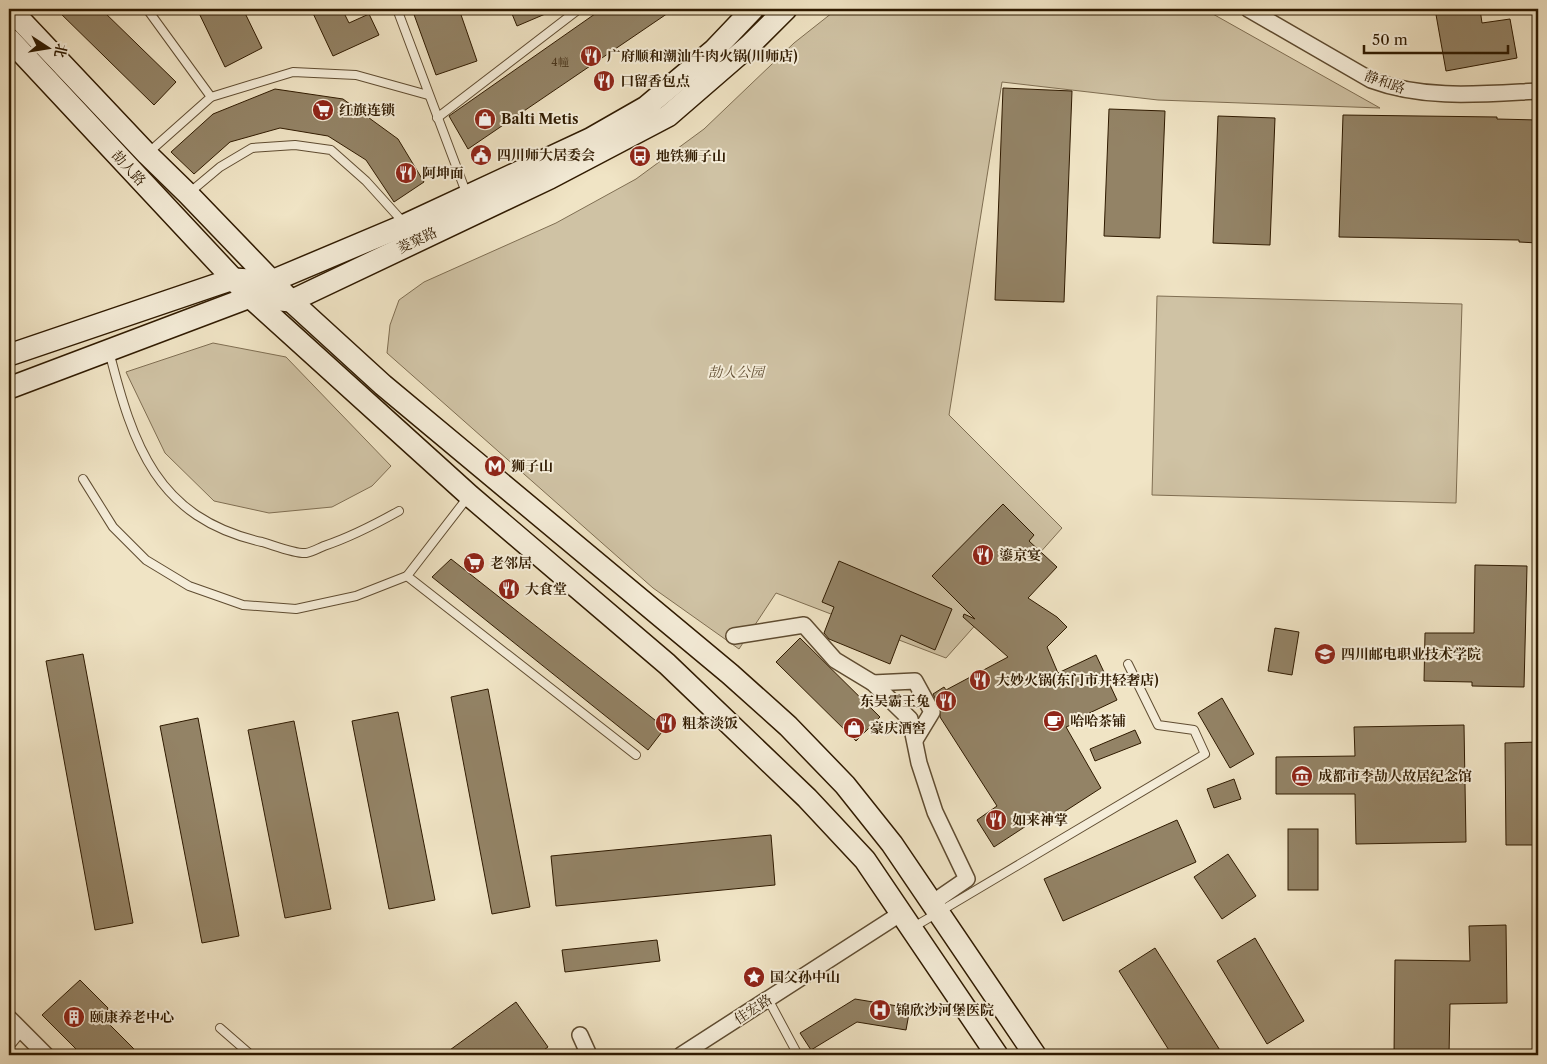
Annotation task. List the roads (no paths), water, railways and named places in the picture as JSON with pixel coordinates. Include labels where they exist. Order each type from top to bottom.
[{"type":"street","points":[[10,9],[147,154],[291,300],[383,385],[730,674],[788,726],[845,784],[892,844],[1035,1055]]},
{"type":"street","name":"菱窠路","points":[[9,355],[233,279],[272,280],[405,225],[590,139],[646,108],[714,50],[754,9]]},
{"type":"street","name":"菱窠路","points":[[9,388],[250,297],[291,300],[550,178],[668,116],[750,45],[786,9]]},
{"type":"street","name":"静和路","points":[[1248,9],[1372,80],[1392,88],[1414,92],[1464,95],[1538,91]]},
{"type":"street","name":"劼人路","points":[[9,38],[250,297],[470,496],[668,664],[807,798],[865,860],[905,922],[997,1055]]},
{"type":"street","points":[[734,636],[804,625],[835,660],[874,683],[910,719],[919,763],[935,812],[967,879],[935,908]]},
{"type":"street","points":[[874,683],[915,681],[932,712],[914,740]]},
{"type":"street","name":"佳宏路","points":[[681,1055],[768,999],[905,922]]},
{"type":"street","points":[[9,1018],[46,1055]]},
{"type":"street","points":[[580,1035],[589,1055]]},
{"type":"lane","points":[[147,9],[211,97]]},
{"type":"lane","points":[[397,9],[467,195]]},
{"type":"lane","points":[[437,118],[579,9]]},
{"type":"lane","points":[[147,154],[211,97],[293,72],[356,75],[428,94]]},
{"type":"lane","points":[[188,194],[220,167],[252,148],[296,145],[331,150],[366,181],[405,225]]},
{"type":"lane","points":[[108,351],[125,412],[146,461],[175,498],[200,518],[242,538],[306,553],[354,536],[399,511]]},
{"type":"lane","points":[[83,479],[113,527],[146,560],[189,586],[244,605],[296,608],[356,596],[407,576],[470,496]]},
{"type":"lane","points":[[407,576],[636,755]]},
{"type":"lane","points":[[905,922],[935,908],[1205,754],[1194,730],[1158,726],[1128,664]]},
{"type":"lane","points":[[768,999],[798,1055]]},
{"type":"lane","points":[[220,1028],[251,1055]]},
{"type":"lane","points":[[9,1047],[22,1031]]},
{"type":"place","name":"广府顺和潮汕牛肉火锅(川师店)","points":[[591,56]]},
{"type":"place","name":"口留香包点","points":[[604,81]]},
{"type":"place","name":"红旗连锁","points":[[323,110]]},
{"type":"place","name":"Balti Metis","points":[[485,119]]},
{"type":"place","name":"四川师大居委会","points":[[481,155]]},
{"type":"place","name":"地铁狮子山","points":[[640,156]]},
{"type":"place","name":"阿坤面","points":[[406,173]]},
{"type":"place","name":"狮子山","points":[[495,466]]},
{"type":"place","name":"鎏京宴","points":[[983,555]]},
{"type":"place","name":"老邻居","points":[[474,563]]},
{"type":"place","name":"大食堂","points":[[509,589]]},
{"type":"place","name":"四川邮电职业技术学院","points":[[1325,654]]},
{"type":"place","name":"大妙火锅(东门市井轻奢店)","points":[[980,680]]},
{"type":"place","name":"东吴霸王兔","points":[[946,701]]},
{"type":"place","name":"哈哈茶铺","points":[[1054,721]]},
{"type":"place","name":"粗茶淡饭","points":[[666,723]]},
{"type":"place","name":"豪庆酒窖","points":[[854,728]]},
{"type":"place","name":"成都市李劼人故居纪念馆","points":[[1302,776]]},
{"type":"place","name":"如来神掌","points":[[996,820]]},
{"type":"place","name":"国父孙中山","points":[[754,977]]},
{"type":"place","name":"锦欣沙河堡医院","points":[[880,1010]]},
{"type":"place","name":"颐康养老中心","points":[[74,1017]]},
{"type":"park label","name":"劼人公园","points":[[736,372]]}]
